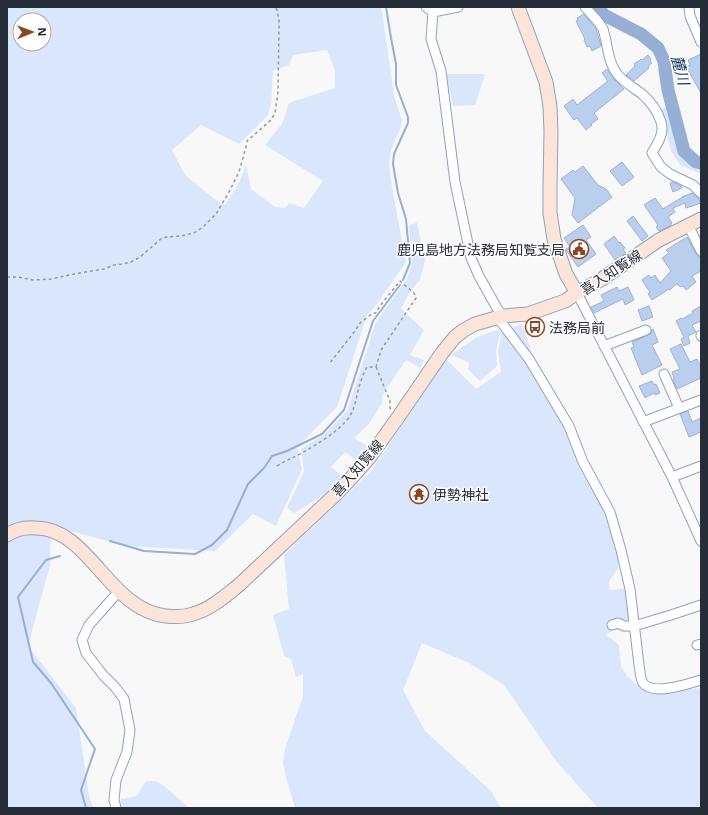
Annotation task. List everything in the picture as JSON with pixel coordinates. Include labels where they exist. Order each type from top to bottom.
[{"type":"main road","points":[[518,7],[546,82],[550,106],[551,132],[550,213],[554,239],[566,274],[577,293]]},
{"type":"main road","name":"喜入知覧線","points":[[7,535],[19,529],[29,528],[41,528],[53,531],[68,538],[78,546],[132,603],[160,616],[181,617],[193,614],[222,599],[239,585],[349,480],[369,458],[442,353],[455,337],[464,330],[475,324],[500,317],[528,314],[565,301],[602,279],[659,240],[701,219]]},
{"type":"street","points":[[458,7],[429,9],[431,39],[441,71],[455,182],[471,258],[498,310],[500,317],[529,359],[569,426],[583,462],[610,512],[630,589],[640,675],[643,683],[648,687],[654,688],[674,688],[701,680]]},
{"type":"street","points":[[586,7],[603,29],[609,57],[618,75],[648,100],[661,122],[662,131],[652,153],[661,168],[693,185],[701,192]]},
{"type":"street","points":[[689,7],[690,16],[701,42]]},
{"type":"street","points":[[688,225],[701,251]]},
{"type":"street","points":[[577,293],[672,477],[701,541]]},
{"type":"street","points":[[604,346],[646,330]]},
{"type":"street","points":[[664,374],[679,408]]},
{"type":"street","points":[[643,422],[701,400]]},
{"type":"street","points":[[672,477],[701,466]]},
{"type":"street","points":[[116,808],[114,800],[116,780],[127,752],[130,730],[124,699],[86,653],[82,640],[89,625],[119,591]]},
{"type":"street","points":[[612,625],[618,623],[624,626],[634,626],[701,605]]},
{"type":"path","points":[[7,277],[18,277],[33,280],[50,279],[104,269],[114,265],[131,262],[140,257],[162,238],[194,233],[203,227],[216,214],[239,172],[247,141],[271,120],[275,113],[278,92],[279,25],[276,7]]},
{"type":"path","points":[[329,364],[360,323],[373,313],[376,313],[400,281],[414,293],[416,298],[382,350],[376,367],[390,401],[390,408],[399,416]]},
{"type":"path","points":[[278,466],[286,460],[320,442],[340,428],[349,417],[356,404],[360,381],[367,367],[376,367]]},
{"type":"shaded area","points":[[7,7],[381,7],[394,96],[402,120],[401,127],[391,150],[389,164],[406,262],[374,308],[367,315],[337,407],[297,447],[302,469],[276,526],[253,514],[215,551],[127,546],[51,526],[50,565],[28,646],[76,708],[89,796],[93,808],[7,808]],"holes":[[[327,50],[335,71],[335,88],[289,103],[282,124],[265,145],[323,181],[304,208],[289,203],[285,208],[275,207],[251,189],[246,165],[240,181],[225,205],[217,201],[185,175],[172,150],[201,125],[239,144],[268,115],[271,104],[273,71],[289,65],[293,55]]]},
{"type":"shaded area","points":[[657,69],[660,69],[681,153],[692,165],[701,168],[701,174],[680,165],[671,151],[661,111],[666,106]]},
{"type":"shaded area","points":[[446,74],[485,74],[475,105],[453,106]]},
{"type":"shaded area","points":[[417,223],[425,260],[420,280],[409,293],[401,309],[424,330],[410,355],[424,360],[420,368],[406,360],[383,394],[382,403],[368,425],[354,438],[369,447],[356,460],[345,452],[331,467],[343,477],[324,495],[294,513],[287,508],[304,471],[301,449],[324,435],[347,411],[376,322],[407,279],[412,263],[409,225]]},
{"type":"shaded area","points":[[522,324],[531,350],[526,359],[566,427],[608,516],[618,554],[618,569],[609,581],[610,590],[628,588],[631,623],[625,632],[614,629],[606,635],[619,645],[621,667],[628,677],[641,688],[654,693],[701,688],[701,808],[598,808],[557,762],[504,685],[467,662],[422,643],[403,690],[425,731],[491,791],[501,808],[295,808],[283,763],[285,749],[303,696],[303,674],[296,677],[291,659],[284,656],[273,615],[289,609],[284,555],[372,470],[446,359],[476,389],[501,372],[498,352],[502,332]]},
{"type":"shaded area","points":[[497,330],[501,331],[496,351],[497,366],[480,381],[468,369],[469,363],[451,355],[477,337]]},
{"type":"shaded area","points":[[147,781],[155,781],[163,785],[189,808],[125,808],[120,804],[121,799],[137,796]]},
{"type":"building","points":[[584,14],[596,29],[601,46],[592,51],[590,46],[587,47],[584,40],[585,39],[576,21],[578,20],[577,18]]},
{"type":"building","points":[[701,54],[701,93],[686,67],[690,65],[688,60]]},
{"type":"building","points":[[648,55],[652,63],[648,66],[649,68],[634,81],[626,75],[635,66],[634,64]]},
{"type":"building","points":[[607,69],[624,89],[594,113],[598,119],[586,130],[577,118],[574,120],[564,106],[573,99],[577,105],[608,81],[602,73]]},
{"type":"building","points":[[622,162],[634,177],[622,186],[610,171]]},
{"type":"building","points":[[583,166],[598,185],[606,189],[612,197],[578,223],[572,215],[575,198],[561,179],[573,170],[575,172]]},
{"type":"building","points":[[673,182],[682,188],[673,192],[670,183]]},
{"type":"building","points":[[692,193],[701,203],[686,208],[685,203],[673,208],[675,212],[668,217],[672,223],[670,226],[659,231],[656,227],[658,225],[644,205],[655,198],[663,209],[684,196]]},
{"type":"building","points":[[633,216],[648,236],[642,241],[627,221]]},
{"type":"building","points":[[583,225],[591,237],[586,240],[596,254],[578,267],[566,250],[570,247],[564,238]]},
{"type":"building","points":[[614,236],[625,248],[623,249],[626,253],[615,260],[604,244]]},
{"type":"building","points":[[687,237],[696,254],[701,258],[701,271],[692,276],[696,282],[686,290],[683,286],[681,287],[676,284],[670,290],[669,289],[652,300],[648,294],[650,292],[642,280],[649,275],[651,278],[655,275],[660,283],[671,271],[662,258],[669,253],[666,250]]},
{"type":"building","points":[[617,287],[619,291],[628,287],[634,300],[625,305],[623,299],[594,313],[591,307],[604,301],[601,295]]},
{"type":"building","points":[[649,306],[653,317],[642,321],[638,310]]},
{"type":"building","points":[[701,306],[701,321],[692,325],[696,332],[688,336],[690,343],[684,346],[681,339],[684,337],[676,321],[693,313],[692,311]]},
{"type":"building","points":[[653,329],[658,342],[652,345],[662,365],[642,375],[631,348],[634,347],[632,342],[648,335]]},
{"type":"building","points":[[681,344],[690,362],[697,359],[701,367],[701,378],[677,389],[672,372],[680,369],[670,349]]},
{"type":"building","points":[[652,381],[654,385],[656,384],[660,393],[655,395],[654,393],[645,398],[639,386]]},
{"type":"building","points":[[688,411],[692,422],[701,418],[701,432],[689,437],[680,414]]},
{"type":"waterway","points":[[386,7],[396,64],[396,85],[408,117],[408,123],[394,154],[393,164],[398,193],[406,219],[410,263],[403,280]]},
{"type":"waterway","name":"麓川","points":[[598,7],[604,15],[641,34],[658,48],[664,61],[668,90],[684,151],[696,162],[701,163]]},
{"type":"waterway","points":[[110,541],[144,551],[195,554],[212,545],[227,530],[248,484],[264,468],[272,456],[287,451],[322,434],[344,410],[373,321],[400,285]]},
{"type":"waterway","points":[[60,556],[46,560],[18,597],[33,662],[51,683],[95,749],[81,790],[86,808]]},
{"type":"place","name":"鹿児島地方法務局知覧支局","points":[[579,249]]},
{"type":"place","name":"法務局前","points":[[535,327]]},
{"type":"place","name":"伊勢神社","points":[[419,494]]}]
